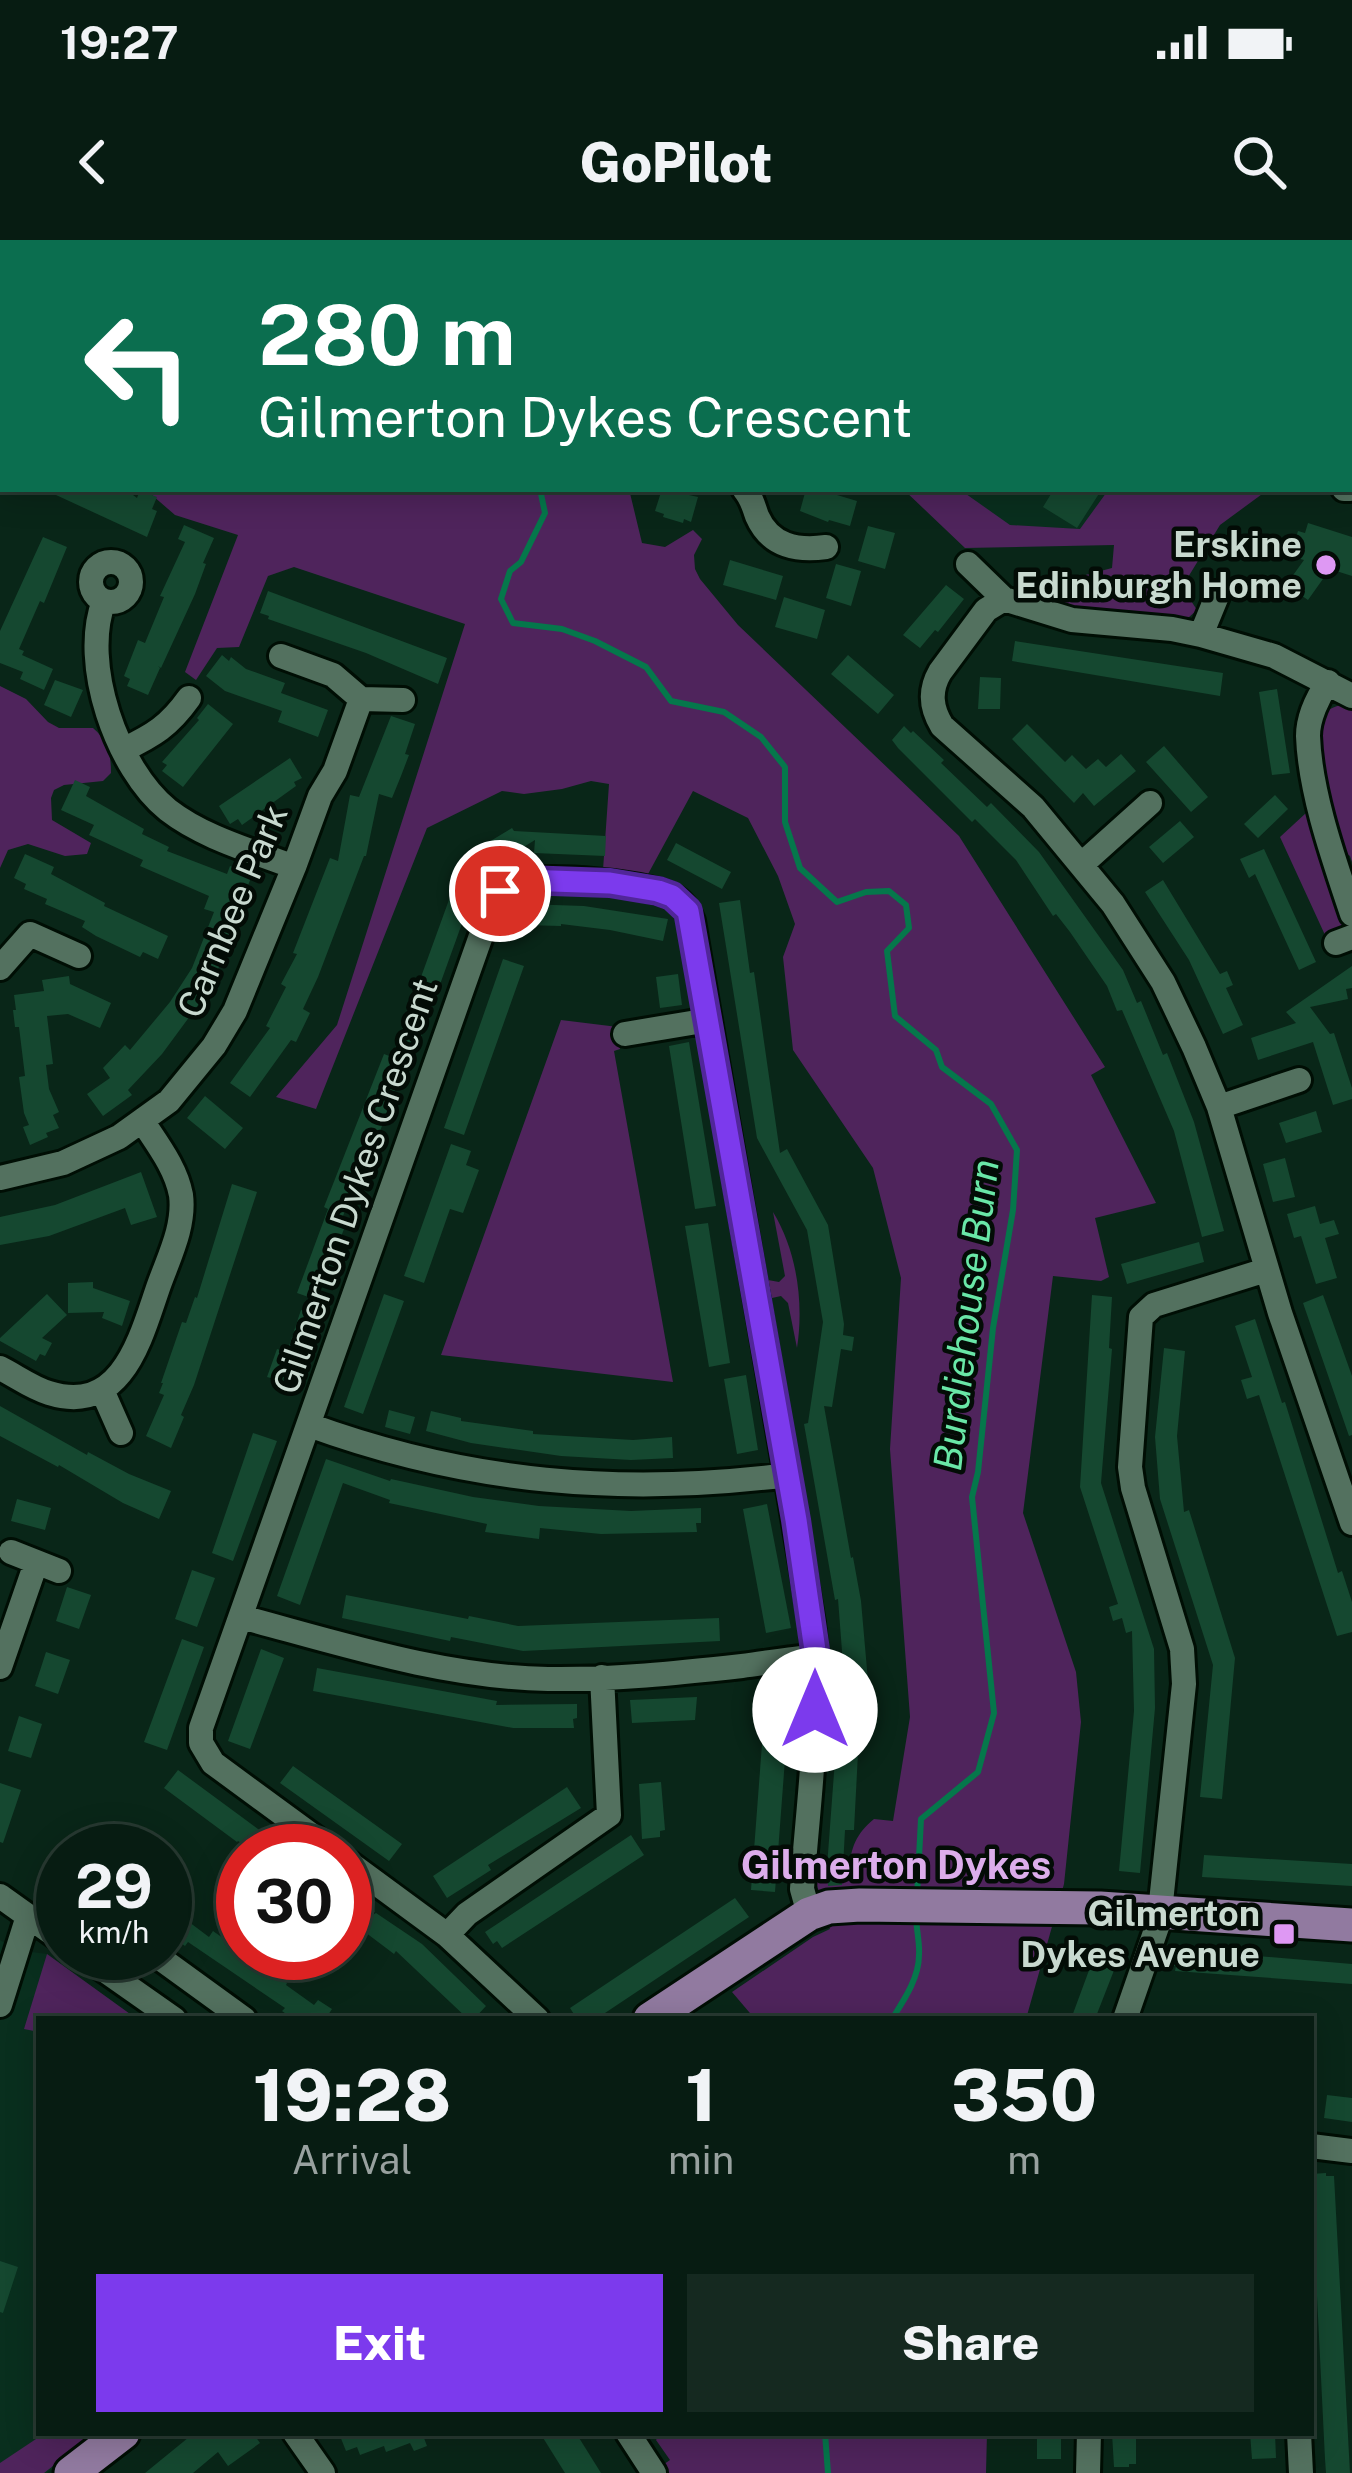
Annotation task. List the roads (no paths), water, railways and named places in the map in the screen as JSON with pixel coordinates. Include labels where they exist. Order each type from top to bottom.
[{"type":"main road","points":[[662,2016],[809,1914],[829,1907],[962,1905],[1352,1924]]},
{"type":"main road","points":[[71,2473],[119,2436]]},
{"type":"street","points":[[753,492],[759,521],[768,534],[811,555]]},
{"type":"street","points":[[968,564],[1010,599],[1050,615],[1201,635],[1274,656],[1352,696]]},
{"type":"street","points":[[1201,635],[1217,596]]},
{"type":"street","points":[[1010,599],[986,610],[940,672],[934,683],[934,713],[942,726],[1013,786],[1081,865],[1163,982],[1219,1107],[1266,1270],[1352,1522]]},
{"type":"street","points":[[104,601],[94,642],[107,709],[142,783],[168,810],[203,831],[294,867]]},
{"type":"street","points":[[281,656],[334,675],[361,699],[403,700]]},
{"type":"street","points":[[1328,682],[1308,733],[1318,796],[1352,914]]},
{"type":"street","points":[[123,750],[172,722],[189,698]]},
{"type":"street","name":"Carnbee Park","points":[[0,1175],[63,1162],[119,1137],[169,1101],[214,1046],[235,1011],[361,699]]},
{"type":"street","points":[[1081,865],[1150,803]]},
{"type":"street","name":"Gilmerton Dykes Crescent","points":[[296,1824],[214,1763],[201,1743],[201,1728],[500,891],[523,880],[641,888],[672,896],[692,921],[788,1475],[816,1657],[802,1888],[809,1914]]},
{"type":"street","points":[[0,968],[24,925],[79,956]]},
{"type":"street","points":[[625,1034],[709,1019]]},
{"type":"street","points":[[1219,1107],[1299,1080]]},
{"type":"street","points":[[0,1367],[56,1395],[73,1397],[102,1390],[124,1371],[142,1334],[182,1208],[177,1177],[143,1122]]},
{"type":"street","points":[[1126,2016],[1161,1912],[1185,1665],[1130,1467],[1141,1317],[1154,1305],[1266,1270]]},
{"type":"street","points":[[102,1390],[121,1433]]},
{"type":"street","points":[[309,1425],[408,1454],[529,1480],[680,1485],[788,1475]]},
{"type":"street","points":[[0,1667],[47,1567],[10,1552]]},
{"type":"street","points":[[241,1617],[345,1647],[510,1678],[705,1670],[816,1657]]},
{"type":"street","points":[[447,1935],[467,1914],[609,1815],[602,1677]]},
{"type":"street","points":[[372,1880],[447,1935],[534,2016]]},
{"type":"street","points":[[0,1895],[36,1922]]},
{"type":"street","points":[[0,2005],[28,1916]]},
{"type":"street","points":[[118,1980],[170,2016]]},
{"type":"street","points":[[190,1980],[240,2016]]},
{"type":"street","points":[[1314,2146],[1352,2151]]},
{"type":"street","points":[[297,2436],[323,2473]]},
{"type":"street","points":[[630,2436],[654,2473]]},
{"type":"street","points":[[1088,2473],[1089,2436]]},
{"type":"street","points":[[1299,2436],[1301,2473]]},
{"type":"waterway","name":"Burdiehouse Burn","points":[[541,492],[545,513],[521,562],[510,571],[501,599],[513,623],[562,629],[595,641],[646,667],[671,701],[724,712],[761,737],[785,767],[785,822],[800,868],[837,902],[866,892],[889,891],[906,905],[909,928],[887,951],[895,1016],[936,1050],[942,1067],[991,1104],[1017,1150],[1013,1210],[972,1497],[994,1713],[978,1772],[921,1819],[917,1896]]},
{"type":"waterway","name":"Burdiehouse Burn","points":[[894,2016],[916,1972],[916,1915]]},
{"type":"waterway","name":"Burdiehouse Burn","points":[[825,2436],[828,2473]]},
{"type":"place","name":"Erskine Edinburgh Home","points":[[1326,565]]},
{"type":"place","name":"Gilmerton Dykes Avenue","points":[[1284,1934]]},
{"type":"district","name":"Gilmerton Dykes","points":[[896,1865]]}]
